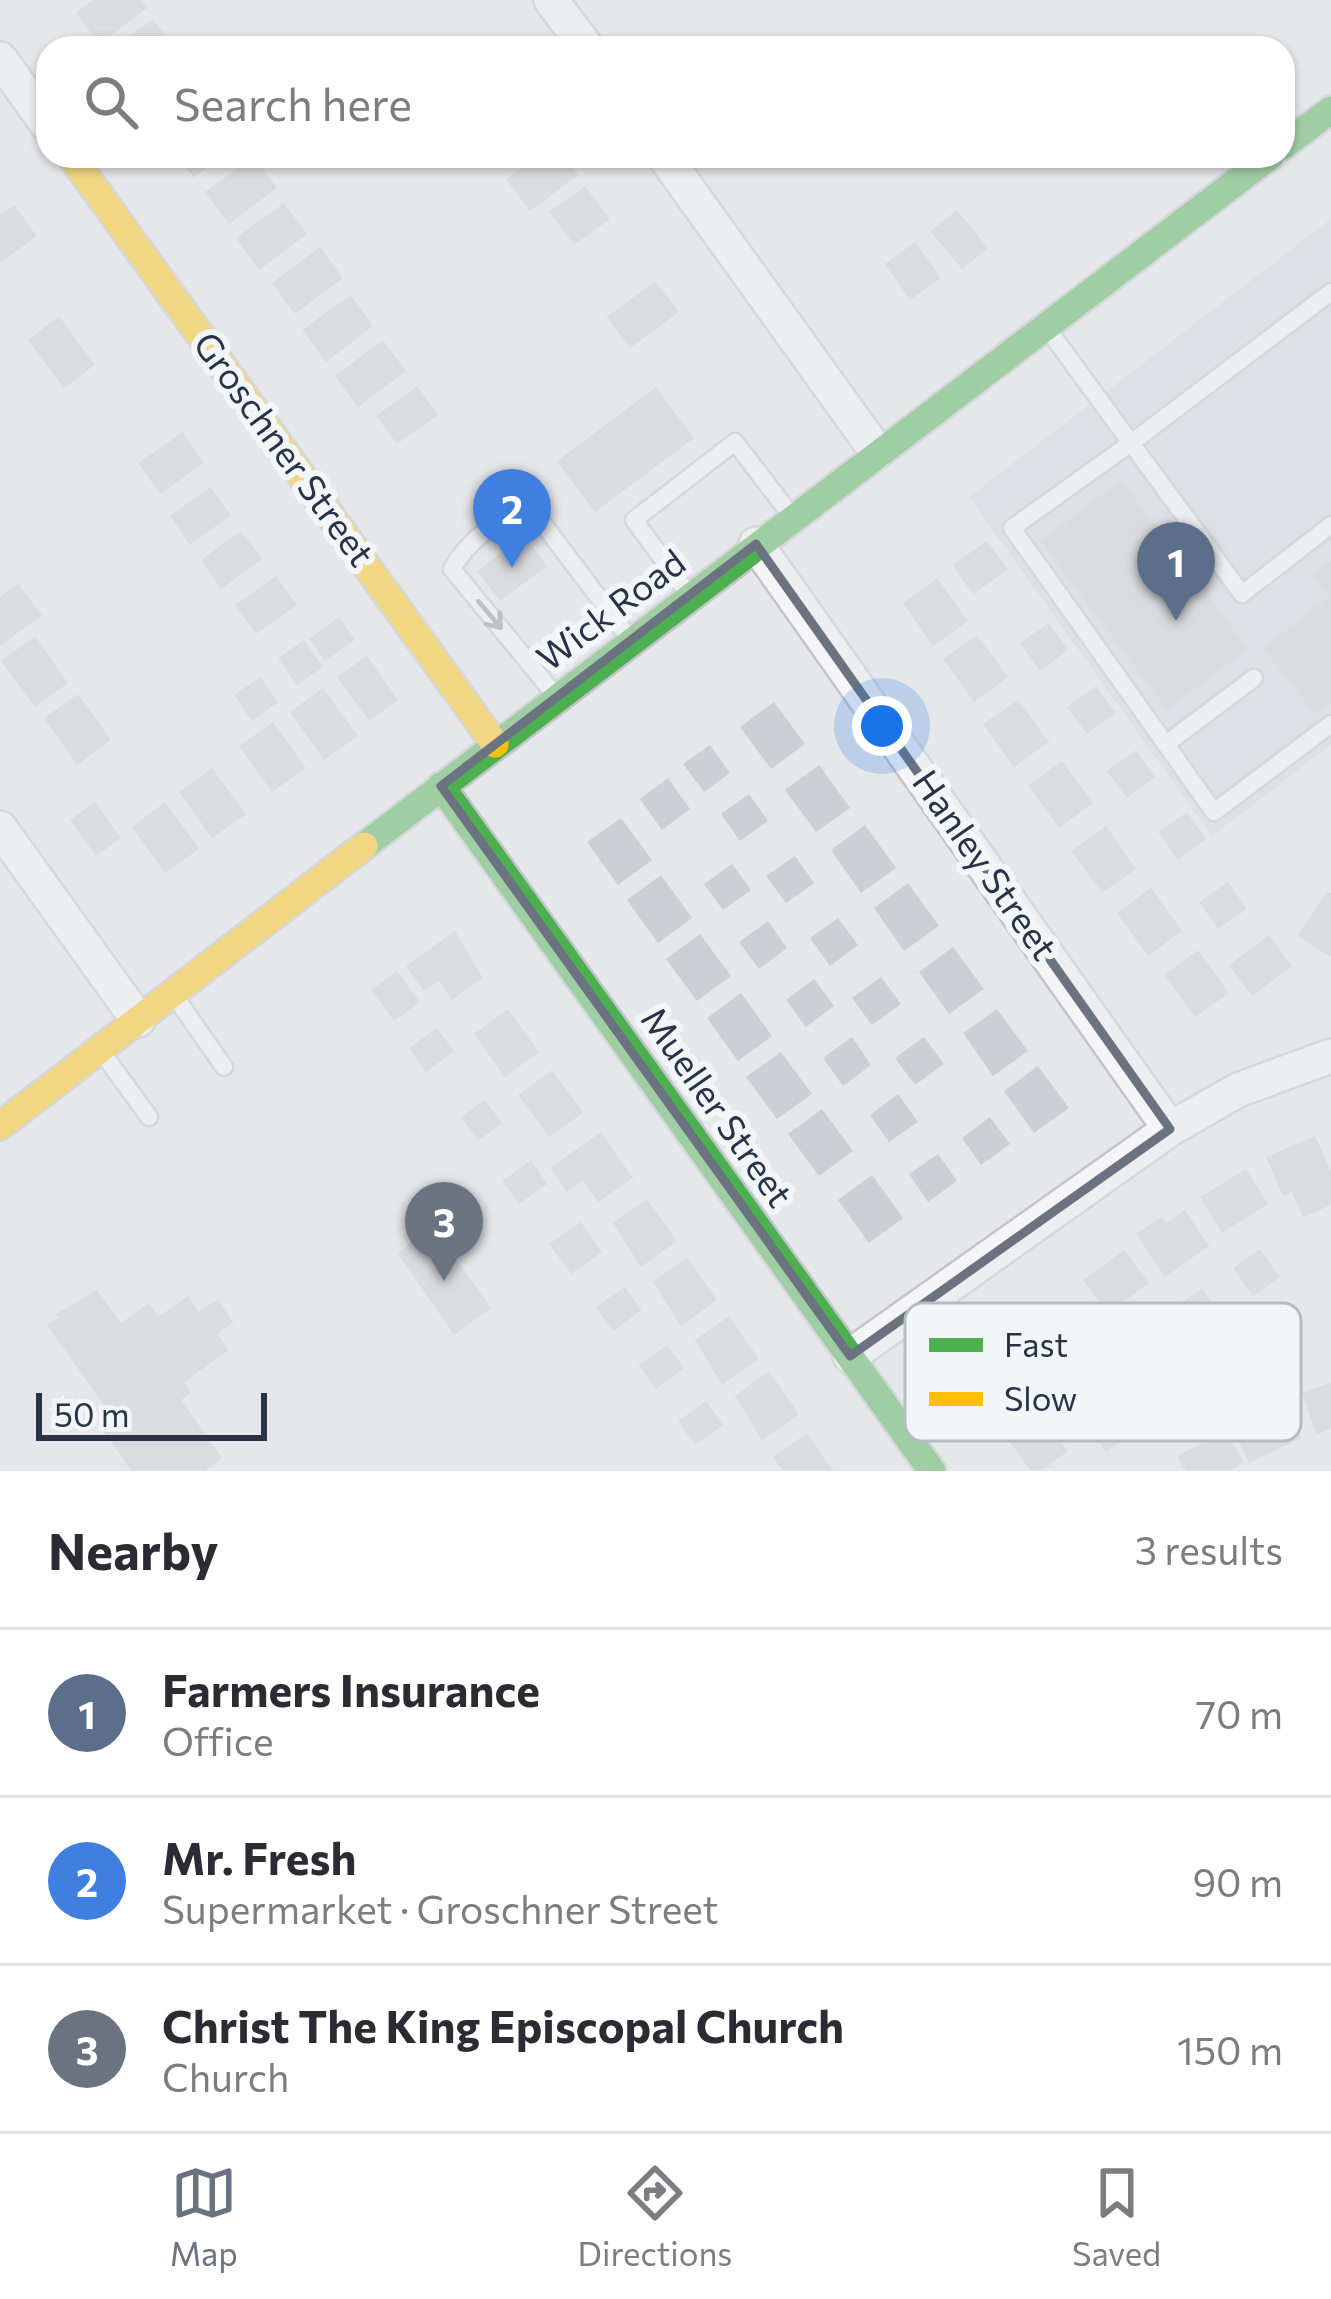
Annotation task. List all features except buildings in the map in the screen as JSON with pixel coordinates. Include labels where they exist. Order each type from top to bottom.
[{"type":"street","points":[[551,0],[578,36]]},
{"type":"street","points":[[0,59],[36,108]]},
{"type":"street","points":[[1295,139],[1322,123]]},
{"type":"street","name":"Groschner Street","points":[[79,168],[495,744]]},
{"type":"street","points":[[673,168],[877,452]]},
{"type":"street","name":"Wick Road","points":[[0,1126],[689,595],[1254,168]]},
{"type":"street","name":"Hanley Street","points":[[756,544],[1170,1130]]},
{"type":"street","name":"Mueller Street","points":[[441,786],[905,1433]]},
{"type":"street","points":[[0,828],[138,1020]]},
{"type":"street","points":[[925,1303],[1170,1130],[1238,1090],[1331,1056]]},
{"type":"street","points":[[850,1356],[905,1317]]},
{"type":"street","name":"Mueller Street","points":[[911,1441],[932,1471]]},
{"type":"lane","points":[[1331,292],[1012,528],[1214,812],[1331,724]]},
{"type":"lane","points":[[1045,326],[1242,594],[1331,526]]},
{"type":"lane","points":[[689,595],[634,520],[735,442],[792,517]]},
{"type":"lane","points":[[556,697],[452,569],[466,549],[516,510],[531,510],[540,520],[631,640]]},
{"type":"lane","points":[[1166,744],[1254,678]]},
{"type":"lane","points":[[172,992],[224,1067]]},
{"type":"lane","points":[[100,1050],[149,1117]]},
{"type":"highlighted area","points":[[756,544],[1170,1129],[850,1356],[441,786]]},
{"type":"shaded area","points":[[1331,219],[1331,745],[1212,836],[969,497]]},
{"type":"traffic: fast","points":[[1295,137],[1331,110]]},
{"type":"traffic: fast","points":[[364,846],[1254,168]]},
{"type":"traffic: fast","points":[[441,786],[905,1433]]},
{"type":"traffic: fast","points":[[910,1441],[932,1471]]},
{"type":"traffic: slow","points":[[80,168],[495,744]]},
{"type":"traffic: slow","points":[[0,1126],[364,846]]},
{"type":"place","name":"Mr. Fresh","points":[[512,568]]},
{"type":"place","name":"Farmers Insurance","points":[[1176,621]]},
{"type":"place","name":"Christ The King Episcopal Church","points":[[444,1281]]}]
